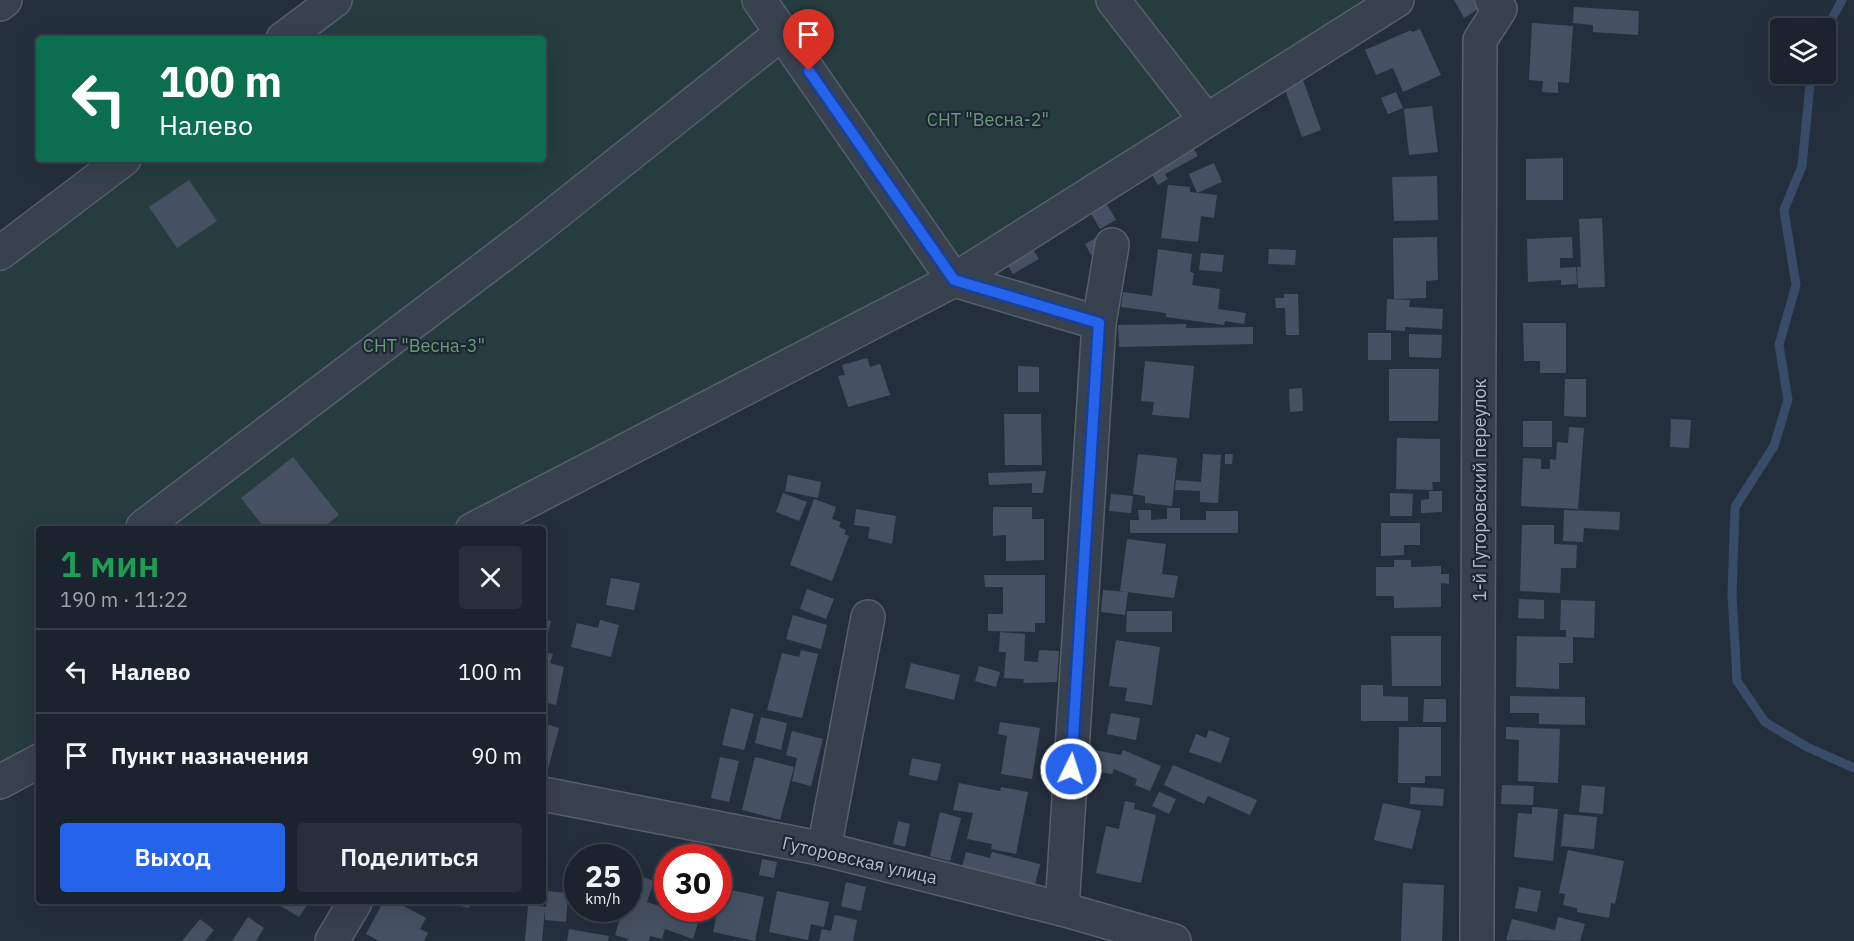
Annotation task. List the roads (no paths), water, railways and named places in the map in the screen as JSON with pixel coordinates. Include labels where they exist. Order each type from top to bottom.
[{"type":"street","points":[[0,4],[5,0]]},
{"type":"street","points":[[287,36],[335,0]]},
{"type":"street","points":[[759,0],[954,280],[1099,323]]},
{"type":"street","points":[[1113,0],[1206,120]]},
{"type":"street","points":[[480,526],[954,280],[1397,0]]},
{"type":"street","name":"1-й Гуторовский переулок","points":[[1477,941],[1480,40],[1500,9],[1492,0]]},
{"type":"street","points":[[143,526],[531,233],[782,33]]},
{"type":"street","points":[[0,253],[120,162]]},
{"type":"street","points":[[1062,909],[1099,323],[1112,245]]},
{"type":"street","points":[[824,849],[868,617]]},
{"type":"street","points":[[0,782],[36,763]]},
{"type":"street","name":"Гуторовская улица","points":[[546,795],[824,849],[1062,909],[1174,941]]},
{"type":"street","points":[[332,941],[354,904]]},
{"type":"waterway","points":[[1832,18],[1842,0]]},
{"type":"waterway","points":[[1810,84],[1802,166],[1784,210],[1796,285],[1779,345],[1788,400],[1774,446],[1735,507],[1732,594],[1737,681],[1765,722],[1807,747],[1854,768]]},
{"type":"park label","name":"СНТ \"Весна-2\"","points":[[988,119]]},
{"type":"park label","name":"СНТ \"Весна-3\"","points":[[424,345]]}]
